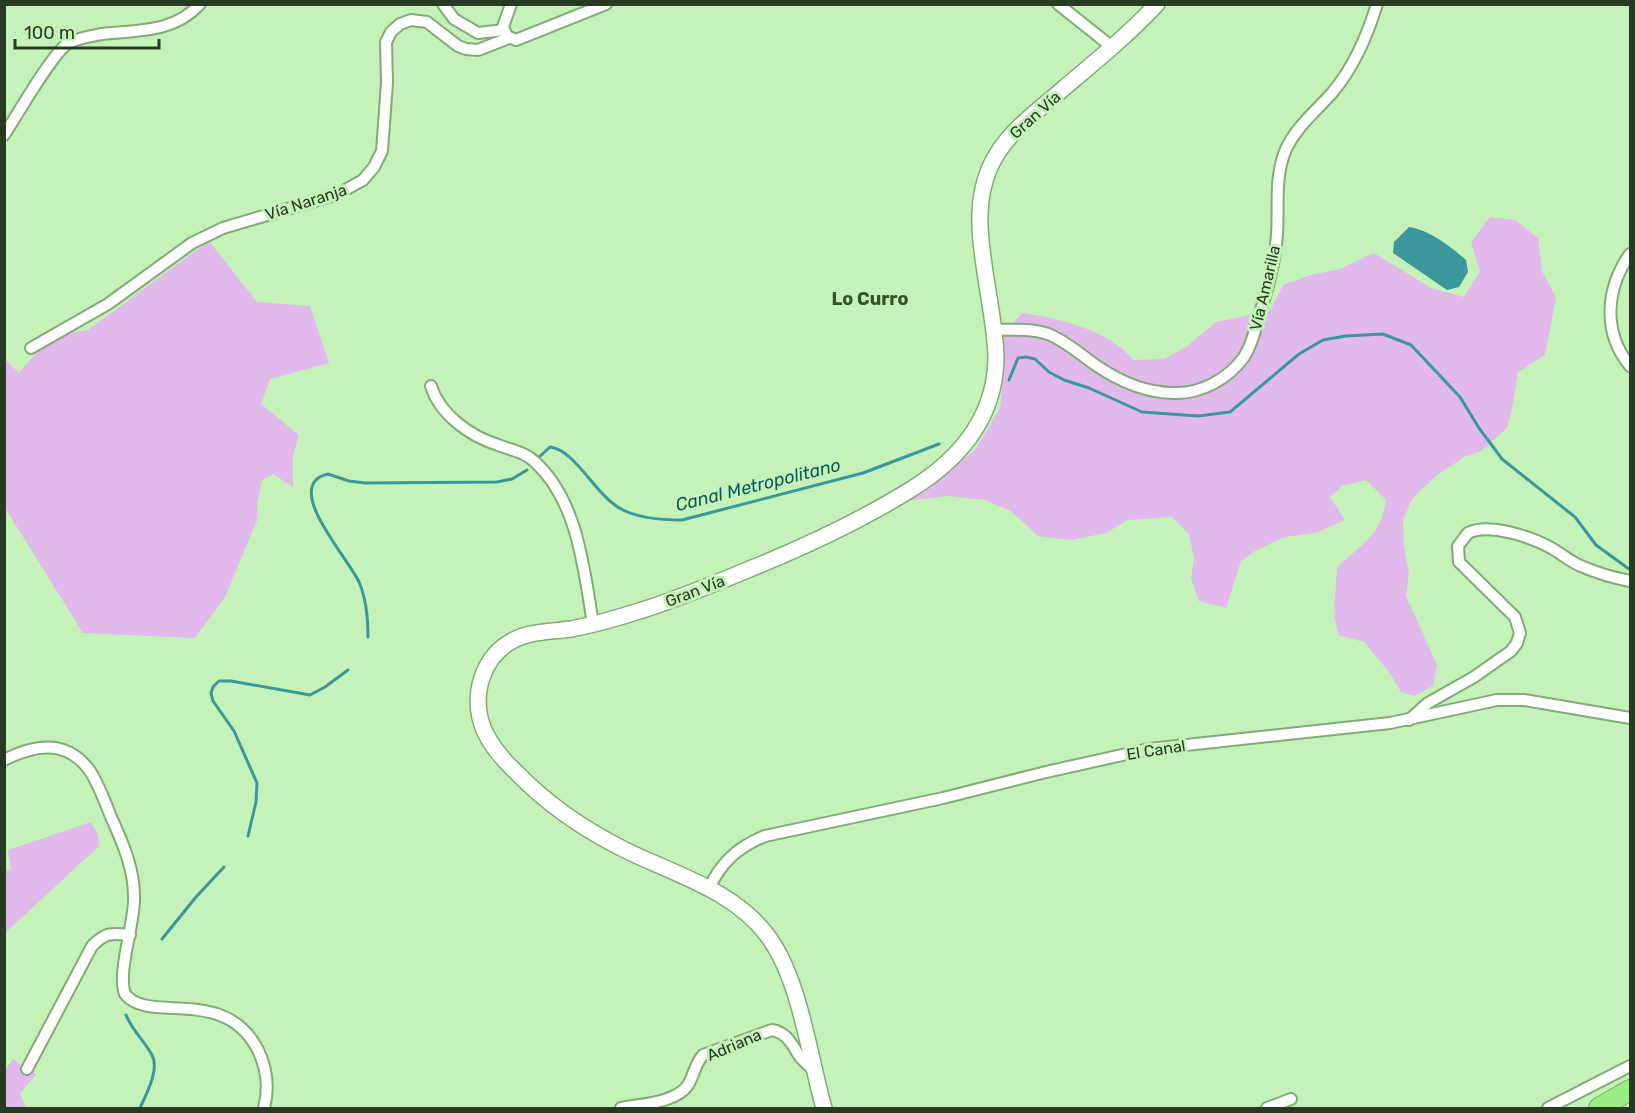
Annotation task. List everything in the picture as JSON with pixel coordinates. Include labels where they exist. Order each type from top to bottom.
[{"type":"highway","points":[[1599,1108],[1630,1090]]},
{"type":"main road","name":"Gran Vía","points":[[820,1107],[815,1071],[791,982],[774,946],[749,915],[726,898],[614,844],[562,812],[532,788],[504,760],[492,745],[483,727],[478,708],[485,669],[497,652],[514,640],[527,635],[593,624],[672,600],[813,542],[880,508],[942,468],[964,445],[985,410],[994,372],[994,330],[979,220],[981,194],[989,170],[1002,147],[1016,130],[1112,47],[1157,4]]},
{"type":"street","points":[[4,135],[61,50],[70,43],[94,35],[165,27],[186,17],[200,4]]},
{"type":"street","points":[[443,4],[454,19],[478,33],[507,34],[516,40],[606,4]]},
{"type":"street","points":[[507,34],[504,24],[511,4]]},
{"type":"street","points":[[1058,4],[1112,47]]},
{"type":"street","name":"Vía Amarilla","points":[[994,330],[1030,330],[1046,333],[1115,376],[1133,385],[1154,390],[1173,393],[1206,388],[1232,370],[1251,344],[1268,287],[1277,235],[1278,176],[1285,152],[1302,123],[1332,92],[1352,65],[1368,34],[1377,4]]},
{"type":"street","name":"Vía Naranja","points":[[31,348],[108,304],[178,252],[200,239],[224,228],[338,194],[363,180],[374,167],[382,151],[387,84],[386,42],[391,32],[400,24],[411,20],[427,22],[458,46],[466,49],[478,50],[507,34]]},
{"type":"street","points":[[1630,254],[1615,283],[1610,313],[1615,340],[1630,366]]},
{"type":"street","points":[[431,386],[441,404],[460,426],[486,441],[529,456],[552,480],[565,505],[574,531],[585,573],[593,624]]},
{"type":"street","points":[[1409,720],[1428,703],[1474,677],[1511,651],[1519,638],[1520,627],[1515,617],[1459,562],[1458,546],[1468,533],[1483,529],[1524,537],[1554,549],[1582,567],[1630,581]]},
{"type":"street","name":"El Canal","points":[[709,889],[720,868],[733,854],[752,841],[765,836],[943,798],[1149,749],[1409,720],[1488,701],[1508,699],[1539,702],[1630,718]]},
{"type":"street","points":[[4,760],[31,748],[48,747],[72,755],[89,770],[120,836],[130,866],[135,898],[123,986],[128,998],[136,1003],[204,1010],[221,1015],[237,1025],[256,1047],[264,1066],[267,1086],[264,1108]]},
{"type":"street","points":[[27,1069],[92,946],[101,937],[110,933],[130,935]]},
{"type":"street","name":"Adriana","points":[[621,1108],[670,1099],[680,1094],[688,1084],[696,1063],[703,1055],[772,1030],[780,1031],[788,1037],[802,1059],[815,1071]]},
{"type":"street","points":[[1548,1108],[1630,1066]]},
{"type":"street","points":[[1267,1108],[1291,1099]]},
{"type":"shaded area","points":[[1490,217],[1515,220],[1538,238],[1542,271],[1556,298],[1545,355],[1518,372],[1507,428],[1481,451],[1464,457],[1436,476],[1413,498],[1403,519],[1404,547],[1409,573],[1406,596],[1437,665],[1433,686],[1414,696],[1401,692],[1390,673],[1364,642],[1338,635],[1334,614],[1337,567],[1375,531],[1386,500],[1366,480],[1342,486],[1330,497],[1345,520],[1316,533],[1284,537],[1255,551],[1241,561],[1226,608],[1199,601],[1191,579],[1194,558],[1189,534],[1172,517],[1128,520],[1106,533],[1071,540],[1038,536],[1011,511],[985,500],[949,496],[911,500],[975,450],[1000,408],[1004,370],[1003,340],[1022,313],[1067,322],[1097,333],[1123,350],[1133,360],[1164,359],[1186,347],[1216,322],[1270,311],[1283,285],[1311,275],[1340,269],[1374,253],[1431,288],[1464,297],[1480,271],[1471,242]]},
{"type":"shaded area","points":[[209,241],[257,302],[310,306],[329,363],[270,379],[261,404],[299,435],[293,455],[293,487],[273,474],[262,480],[257,504],[258,518],[225,597],[195,638],[83,633],[5,508],[5,359],[19,373],[45,343],[59,335],[88,330]]},
{"type":"shaded area","points":[[91,822],[98,835],[99,846],[5,933],[5,871],[11,870],[8,850]]},
{"type":"shaded area","points":[[13,1059],[36,1075],[20,1093],[26,1108],[5,1108],[5,1070]]},
{"type":"water","points":[[1409,227],[1432,235],[1466,260],[1468,272],[1459,287],[1447,290],[1393,253],[1394,242]]},
{"type":"waterway","name":"Canal Metropolitano","points":[[1009,380],[1018,358],[1026,357],[1035,359],[1049,372],[1064,380],[1089,388],[1142,412],[1198,416],[1230,412],[1299,354],[1323,340],[1383,334],[1411,345],[1460,397],[1502,459],[1575,517],[1596,545],[1629,569]]},
{"type":"waterway","name":"Canal Metropolitano","points":[[537,459],[550,447],[559,450],[569,456],[604,495],[623,510],[645,517],[682,520],[863,473],[939,444]]},
{"type":"waterway","name":"Canal Metropolitano","points":[[368,637],[366,609],[359,582],[326,531],[313,502],[311,490],[317,479],[328,474],[349,481],[365,483],[497,482],[512,479],[527,470]]},
{"type":"waterway","name":"Canal Metropolitano","points":[[248,836],[256,802],[257,783],[234,731],[213,701],[211,693],[213,687],[219,681],[231,681],[310,695],[348,670]]},
{"type":"waterway","name":"Canal Metropolitano","points":[[162,939],[224,867]]},
{"type":"waterway","name":"Canal Metropolitano","points":[[126,1015],[154,1061],[151,1082],[140,1108]]},
{"type":"district","name":"Lo Curro","points":[[870,299]]}]
